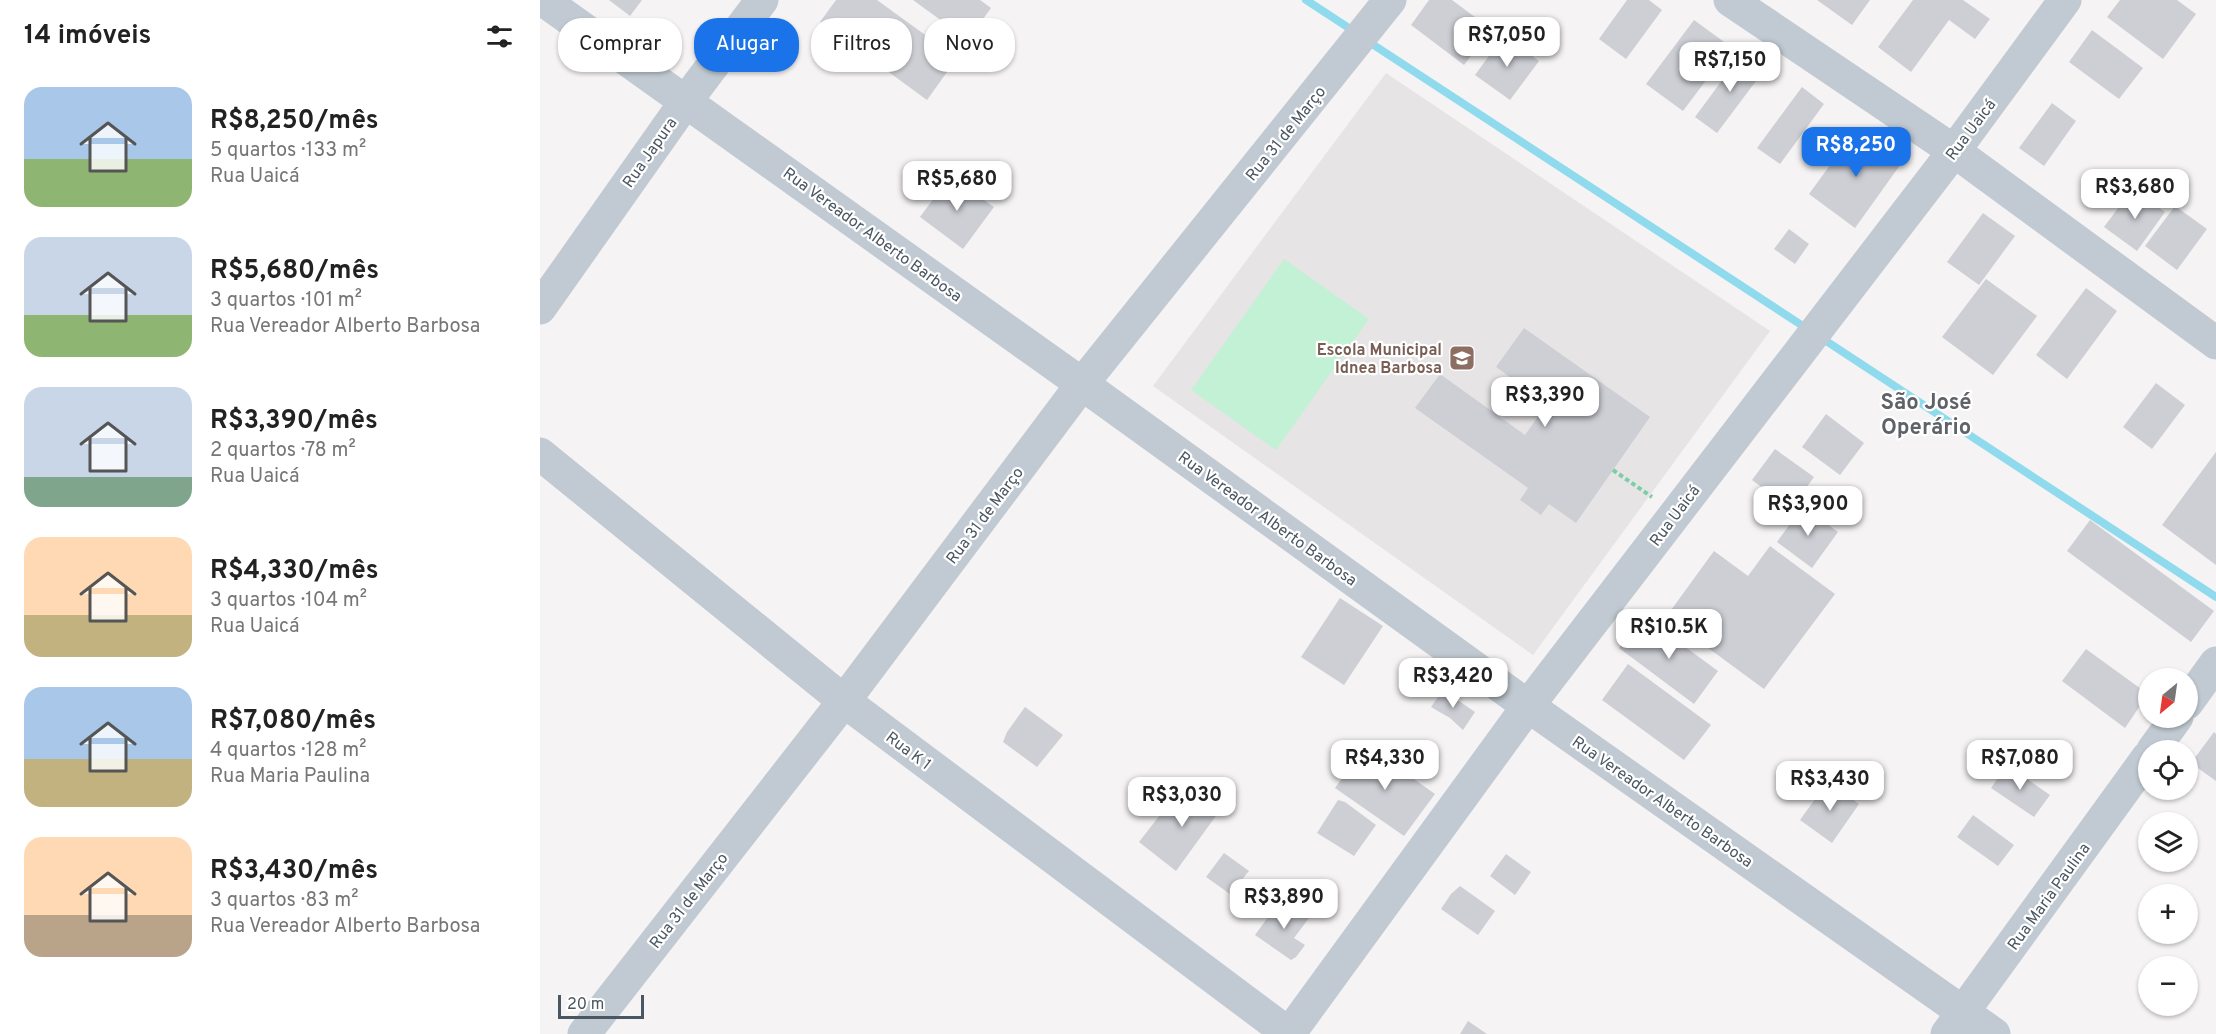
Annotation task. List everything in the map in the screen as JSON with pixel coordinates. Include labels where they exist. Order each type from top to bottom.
[{"type":"street","name":"Rua Vereador Alberto Barbosa","points":[[543,0],[1082,384],[1528,706],[1955,1023],[1994,1034]]},
{"type":"street","name":"Rua Japura","points":[[540,308],[686,101],[762,0]]},
{"type":"street","points":[[1730,0],[1954,151],[2216,343]]},
{"type":"street","name":"Rua Uaicá","points":[[1289,1034],[1528,706],[1954,151],[2065,0]]},
{"type":"street","name":"Rua 31 de Março","points":[[584,1034],[844,701],[1082,384],[1372,24]]},
{"type":"street","name":"Rua K 1","points":[[540,454],[844,701],[1289,1034]]},
{"type":"street","points":[[2198,688],[2216,663]]},
{"type":"street","name":"Rua Maria Paulina","points":[[1955,1023],[2138,771]]},
{"type":"path","points":[[1613,470],[1675,514]]},
{"type":"shaded area","name":"Escola Municipal Idnea Barbosa","points":[[1386,73],[1770,331],[1533,655],[1153,386]]},
{"type":"green space","points":[[1284,259],[1369,319],[1276,450],[1191,390]]},
{"type":"building","points":[[609,0],[642,0],[630,16]]},
{"type":"building","points":[[836,0],[877,0],[902,18],[823,18]]},
{"type":"building","points":[[913,0],[980,0],[991,8],[984,18],[938,18]]},
{"type":"building","points":[[1429,0],[1452,0],[1491,29],[1464,65],[1411,25]]},
{"type":"building","points":[[1627,0],[1649,0],[1662,10],[1626,59],[1599,39]]},
{"type":"building","points":[[1817,0],[1870,0],[1852,25]]},
{"type":"building","points":[[1913,0],[1963,0],[1990,19],[1975,39],[1949,20],[1911,72],[1878,47]]},
{"type":"building","points":[[2120,0],[2177,0],[2196,14],[2163,59],[2107,17]]},
{"type":"building","points":[[1694,20],[1731,47],[1683,111],[1646,84]]},
{"type":"building","points":[[912,25],[924,34],[924,72],[947,72],[927,100],[889,72],[912,72]]},
{"type":"building","points":[[2092,30],[2143,68],[2119,99],[2069,62]]},
{"type":"building","points":[[1504,35],[1539,61],[1510,100],[1475,75]]},
{"type":"building","points":[[1743,52],[1765,69],[1717,133],[1695,117]]},
{"type":"building","points":[[1802,87],[1824,104],[1780,164],[1757,148]]},
{"type":"building","points":[[2052,103],[2076,121],[2044,166],[2019,148]]},
{"type":"building","points":[[1857,128],[1903,161],[1855,228],[1809,194]]},
{"type":"building","points":[[950,176],[994,207],[963,249],[920,217]]},
{"type":"building","points":[[2133,188],[2165,212],[2137,251],[2104,227]]},
{"type":"building","points":[[2175,206],[2207,229],[2177,270],[2145,246]]},
{"type":"building","points":[[1983,213],[2015,236],[1979,285],[1947,262]]},
{"type":"building","points":[[1789,229],[1809,244],[1795,264],[1774,249]]},
{"type":"building","points":[[1986,279],[2037,316],[1993,375],[1942,337]]},
{"type":"building","points":[[2086,288],[2117,311],[2067,379],[2036,355]]},
{"type":"building","points":[[1524,328],[1650,417],[1576,523],[1549,504],[1541,515],[1520,500],[1528,488],[1415,408],[1440,374],[1525,435],[1547,404],[1496,367]]},
{"type":"building","points":[[2156,383],[2185,405],[2152,449],[2123,427]]},
{"type":"building","points":[[1826,414],[1864,443],[1840,475],[1802,447]]},
{"type":"building","points":[[1775,449],[1814,477],[1791,509],[1752,480]]},
{"type":"building","points":[[2216,452],[2216,565],[2162,525]]},
{"type":"building","points":[[1803,506],[1838,532],[1812,568],[1777,542]]},
{"type":"building","points":[[2090,520],[2214,611],[2191,642],[2067,551]]},
{"type":"building","points":[[1770,546],[1835,594],[1764,689],[1666,617],[1714,551],[1748,576]]},
{"type":"building","points":[[1340,598],[1383,626],[1344,685],[1301,657]]},
{"type":"building","points":[[1643,616],[1718,671],[1694,704],[1619,648]]},
{"type":"building","points":[[2086,649],[2138,687],[2138,709],[2125,728],[2062,681]]},
{"type":"building","points":[[1628,664],[1711,725],[1684,760],[1602,700]]},
{"type":"building","points":[[1443,690],[1475,712],[1463,730],[1450,718],[1431,707]]},
{"type":"building","points":[[1025,707],[1063,735],[1037,767],[1003,742],[1007,732]]},
{"type":"building","points":[[2214,732],[2216,734],[2216,781],[2198,768],[2198,754]]},
{"type":"building","points":[[1366,745],[1435,794],[1404,836],[1335,788]]},
{"type":"building","points":[[2007,765],[2050,795],[2034,817],[1991,788]]},
{"type":"building","points":[[1828,781],[1859,804],[1832,843],[1800,820]]},
{"type":"building","points":[[1212,784],[1226,802],[1176,871],[1139,842],[1170,802],[1184,813],[1192,808]]},
{"type":"building","points":[[1338,800],[1345,802],[1376,825],[1354,856],[1317,833]]},
{"type":"building","points":[[1973,815],[2014,845],[1998,866],[1957,837]]},
{"type":"building","points":[[1224,853],[1249,871],[1230,894],[1206,877]]},
{"type":"building","points":[[1506,854],[1531,872],[1515,895],[1490,876]]},
{"type":"building","points":[[1460,886],[1495,911],[1478,935],[1441,909],[1451,894]]},
{"type":"building","points":[[1281,899],[1309,918],[1294,938],[1305,945],[1291,960],[1255,935]]},
{"type":"building","points":[[1468,1021],[1487,1034],[1460,1034]]},
{"type":"waterway","points":[[1306,0],[1355,32]]},
{"type":"waterway","points":[[1366,40],[1809,330]]},
{"type":"waterway","points":[[1820,337],[2216,597]]},
{"type":"place","name":"Escola Municipal Idnea Barbosa","points":[[1462,358]]},
{"type":"district","name":"São José Operário","points":[[1926,414]]}]
